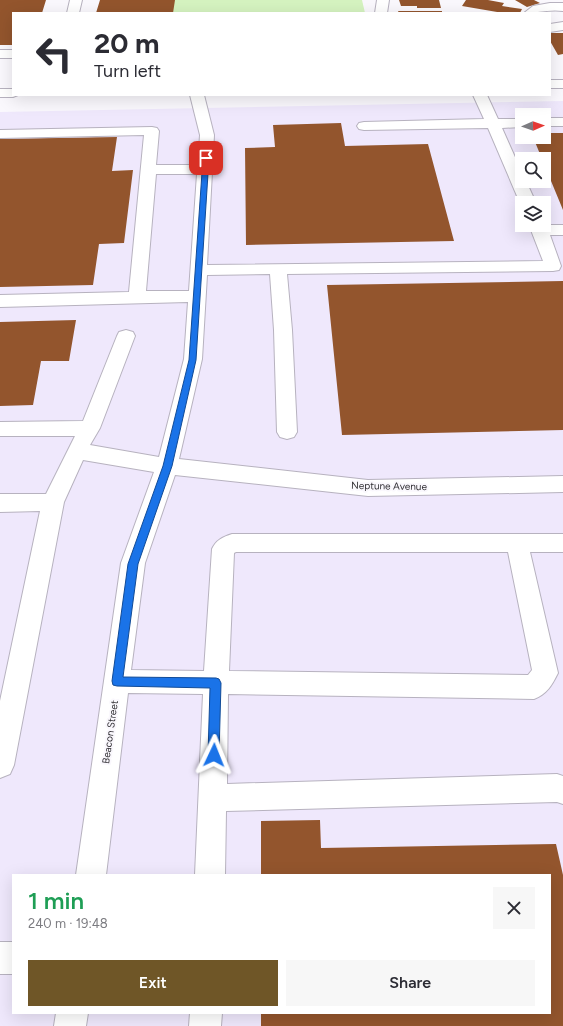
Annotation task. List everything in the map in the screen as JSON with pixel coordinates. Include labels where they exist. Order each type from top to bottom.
[{"type":"street","points":[[73,12],[76,0]]},
{"type":"street","points":[[381,12],[383,0]]},
{"type":"street","points":[[531,12],[533,10],[546,7],[563,7]]},
{"type":"street","points":[[551,28],[563,26]]},
{"type":"street","points":[[0,54],[12,54]]},
{"type":"street","points":[[551,84],[563,84]]},
{"type":"street","points":[[0,93],[12,92]]},
{"type":"street","name":"Beacon Street","points":[[91,874],[133,564],[167,466],[192,360],[207,135],[197,96]]},
{"type":"street","points":[[480,96],[525,196]]},
{"type":"street","points":[[364,126],[515,122]]},
{"type":"street","points":[[551,122],[563,122]]},
{"type":"street","points":[[0,134],[152,131],[137,297]]},
{"type":"street","points":[[149,170],[205,169]]},
{"type":"street","points":[[551,229],[563,230]]},
{"type":"street","points":[[198,270],[558,267],[540,232]]},
{"type":"street","points":[[278,269],[284,330],[287,432]]},
{"type":"street","points":[[0,301],[197,296]]},
{"type":"street","points":[[0,765],[53,502],[77,451],[90,428],[126,336]]},
{"type":"street","points":[[0,429],[90,428]]},
{"type":"street","name":"Neptune Avenue","points":[[77,451],[167,466],[368,488],[563,484]]},
{"type":"street","points":[[0,503],[53,502]]},
{"type":"street","points":[[210,874],[216,683],[223,549],[232,543],[563,542]]},
{"type":"street","points":[[117,681],[534,687],[545,673],[517,543]]},
{"type":"street","points":[[212,798],[557,788],[563,790]]},
{"type":"street","points":[[0,958],[12,958]]},
{"type":"street","points":[[70,1026],[72,1014]]},
{"type":"street","points":[[205,1026],[206,1014]]},
{"type":"shaded area","points":[[563,101],[563,1026],[0,1026],[0,112]]},
{"type":"green space","points":[[173,0],[362,0],[365,12],[171,12]]},
{"type":"building","points":[[0,0],[46,0],[42,12],[12,12],[12,45],[0,45]]},
{"type":"building","points":[[100,0],[175,0],[173,12],[96,12]]},
{"type":"building","points":[[399,0],[439,0],[441,8],[401,6]]},
{"type":"building","points":[[466,0],[488,0],[504,3],[502,6],[522,9],[520,12],[497,12],[462,6]]},
{"type":"building","points":[[515,0],[534,0],[540,3],[527,7]]},
{"type":"building","points":[[398,11],[442,11],[442,12]]},
{"type":"building","points":[[551,33],[563,33],[563,54],[558,55],[551,43]]},
{"type":"building","points":[[341,123],[345,146],[428,144],[454,241],[246,245],[245,148],[275,147],[273,125]]},
{"type":"building","points":[[551,133],[563,133],[563,210],[551,181],[551,152],[539,152],[536,144],[551,144]]},
{"type":"building","points":[[117,137],[112,171],[133,170],[124,243],[99,244],[93,285],[0,287],[0,139]]},
{"type":"building","points":[[563,281],[563,430],[342,435],[327,285]]},
{"type":"building","points":[[76,320],[69,361],[41,361],[33,405],[0,406],[0,322]]},
{"type":"building","points":[[320,820],[321,848],[556,844],[563,875],[563,1026],[261,1026],[261,1014],[551,1014],[551,874],[261,874],[261,821]]},
{"type":"route","points":[[206,158],[192,360],[167,466],[133,564],[117,681],[216,683],[214,755]]}]
